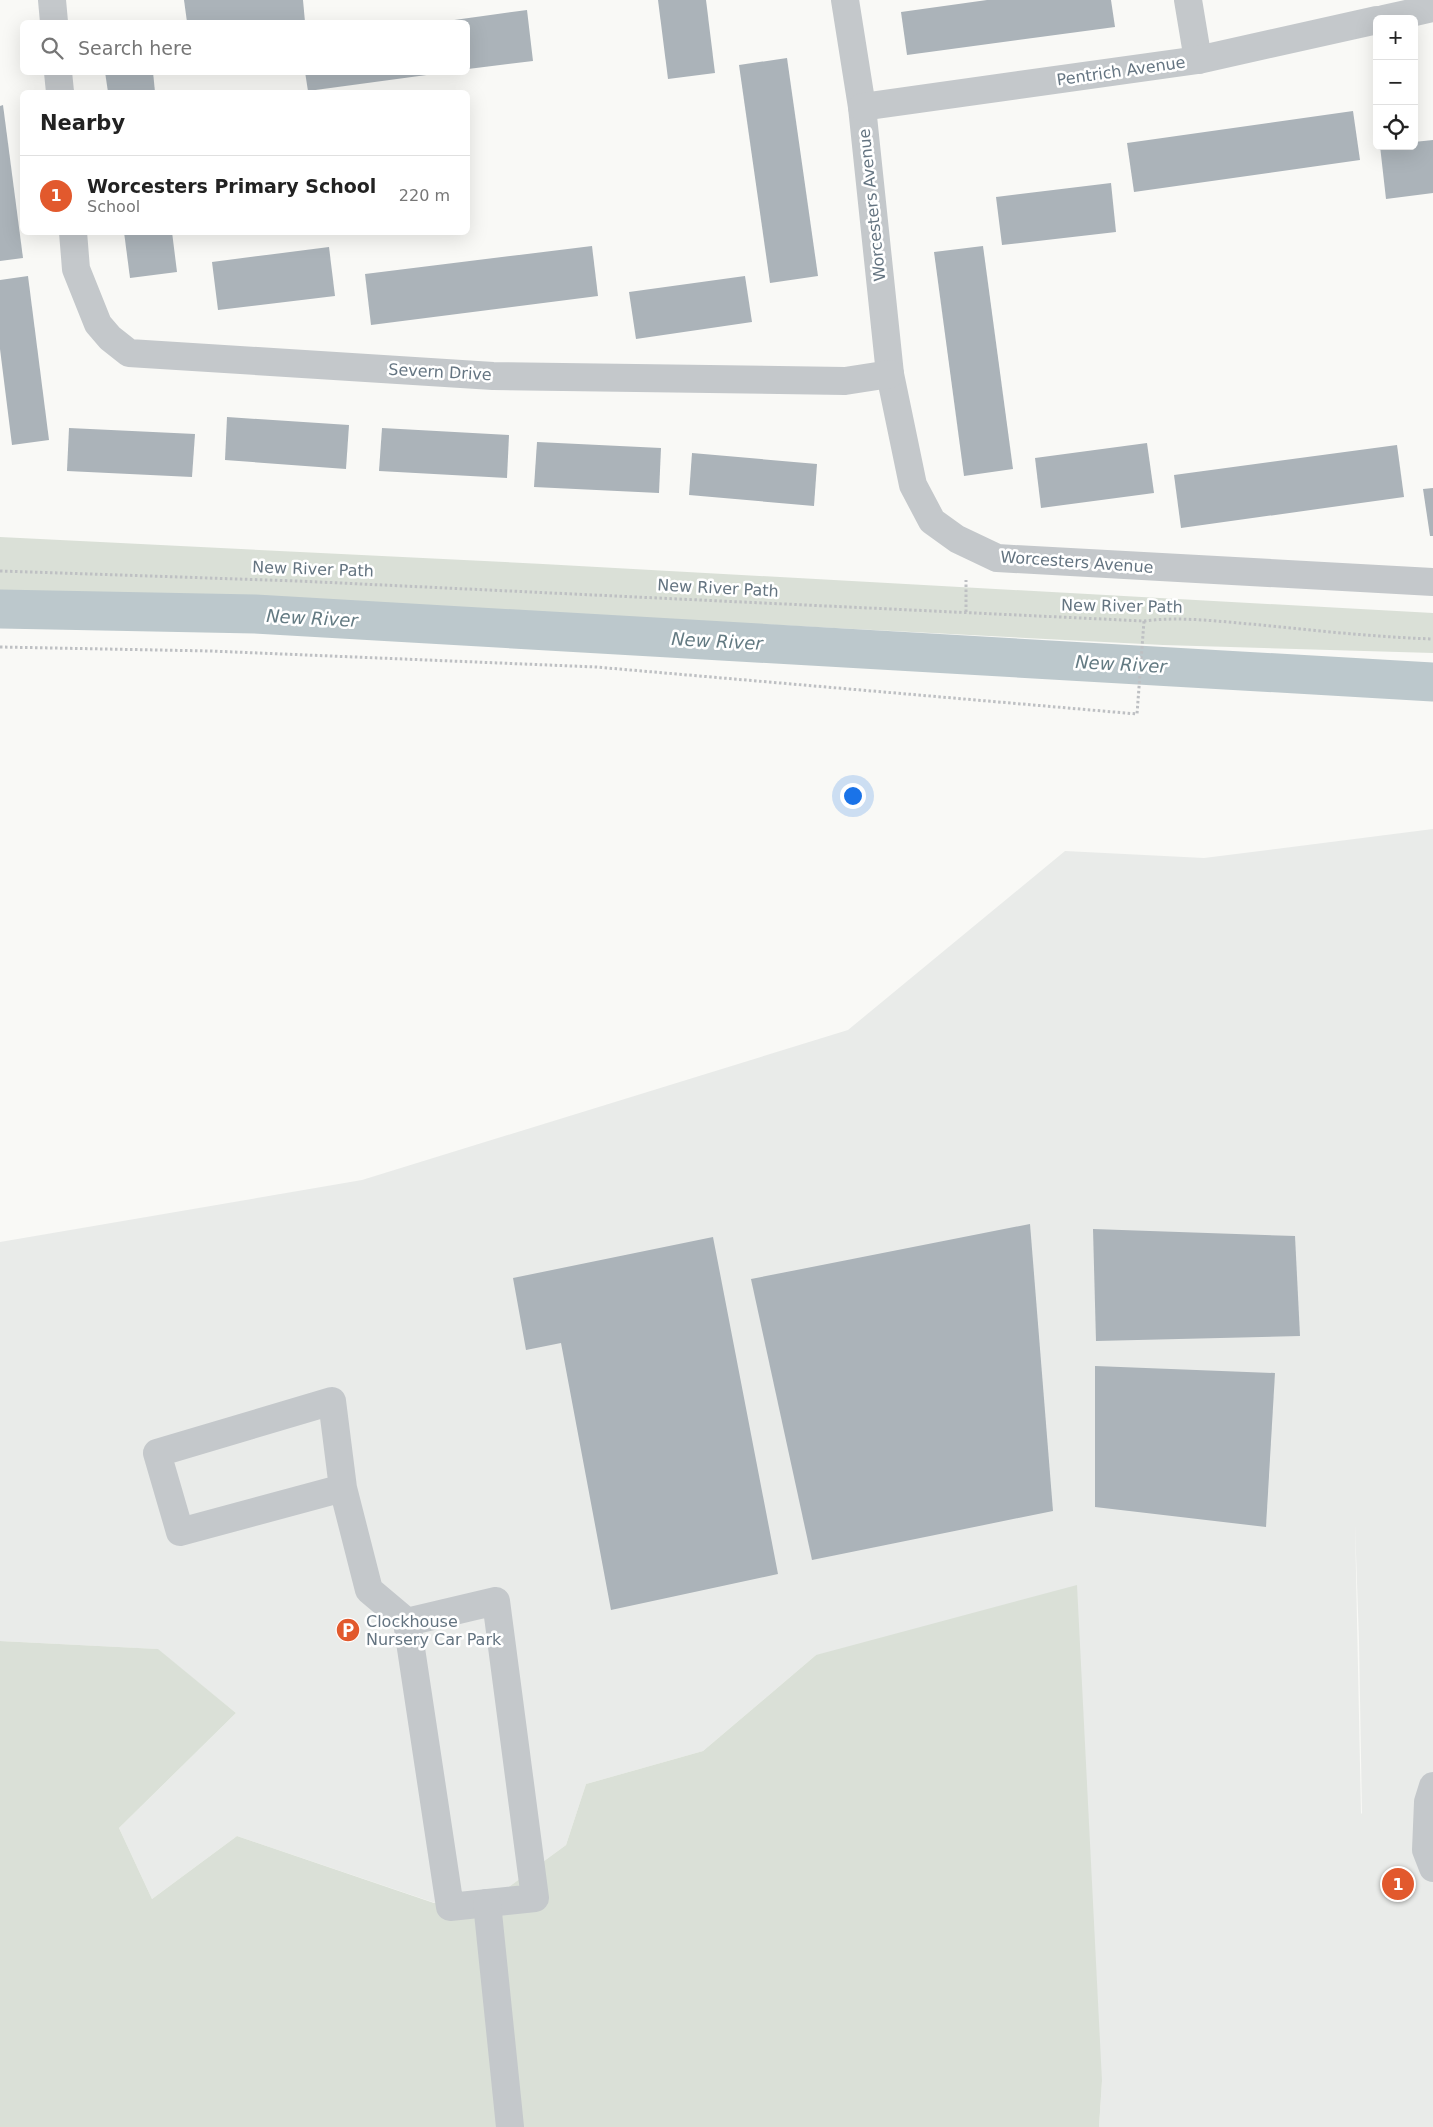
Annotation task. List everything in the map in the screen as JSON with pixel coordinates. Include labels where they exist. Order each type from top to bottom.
[{"type":"street","points":[[52,0],[54,20]]},
{"type":"street","name":"Worcesters Avenue","points":[[845,0],[862,107],[890,374],[913,485],[932,521],[957,539],[997,558],[1433,582]]},
{"type":"street","points":[[1188,0],[1198,60]]},
{"type":"street","points":[[1402,15],[1433,8]]},
{"type":"street","name":"Pentrich Avenue","points":[[862,107],[1198,60],[1373,21]]},
{"type":"street","points":[[58,75],[60,90]]},
{"type":"street","name":"Severn Drive","points":[[73,235],[76,269],[98,324],[110,338],[129,353],[493,376],[845,380],[890,374]]},
{"type":"street","points":[[343,1488],[180,1532],[157,1453],[332,1400],[343,1488],[369,1590],[407,1622],[450,1907],[535,1898],[496,1601],[407,1622]]},
{"type":"street","points":[[1433,1786],[1428,1802],[1426,1850],[1433,1868]]},
{"type":"street","points":[[487,1903],[510,2127]]},
{"type":"path","name":"New River Path","points":[[0,571],[298,581],[1144,621],[1160,619],[1218,621],[1389,638],[1433,639]]},
{"type":"path","points":[[966,607],[966,612]]},
{"type":"path","points":[[0,647],[210,651],[596,667],[1137,714],[1144,621]]},
{"type":"shaded area","points":[[0,537],[543,564],[1433,613],[1433,653],[1163,645],[230,597],[0,593]]},
{"type":"shaded area","points":[[1433,829],[1433,2127],[1099,2127],[1102,2081],[816,1655],[703,1751],[586,1784],[566,1845],[487,1903],[435,1903],[237,1836],[152,1899],[119,1828],[236,1713],[157,1649],[0,1641],[0,1242],[362,1180],[848,1030],[1065,851],[1204,858]],"holes":[[[1355,1524],[1359,1641],[1362,1814]]]},
{"type":"shaded area","points":[[1077,1585],[1102,2081],[1099,2127],[0,2127],[0,1641],[158,1649],[236,1713],[119,1828],[152,1899],[237,1836],[434,1903],[487,1903],[566,1845],[586,1784],[703,1751],[816,1655]]},
{"type":"building","points":[[184,0],[303,0],[305,20],[187,20]]},
{"type":"building","points":[[658,0],[706,0],[715,73],[668,79]]},
{"type":"building","points":[[987,0],[1111,0],[1115,27],[907,55],[901,12]]},
{"type":"building","points":[[527,10],[533,61],[470,69],[470,20],[454,20]]},
{"type":"building","points":[[787,58],[818,276],[770,283],[739,65]]},
{"type":"building","points":[[105,75],[153,75],[155,90],[108,90]]},
{"type":"building","points":[[305,75],[427,75],[315,90],[308,90]]},
{"type":"building","points":[[3,105],[23,258],[0,261],[0,106]]},
{"type":"building","points":[[1353,111],[1360,160],[1134,192],[1127,143]]},
{"type":"building","points":[[1433,140],[1433,193],[1386,199],[1380,150],[1418,150],[1418,142]]},
{"type":"building","points":[[1111,183],[1116,232],[1002,245],[996,197]]},
{"type":"building","points":[[124,235],[172,235],[177,272],[130,278]]},
{"type":"building","points":[[592,246],[598,296],[371,325],[365,274]]},
{"type":"building","points":[[983,246],[1013,469],[964,476],[934,252]]},
{"type":"building","points":[[329,247],[335,296],[218,310],[212,262]]},
{"type":"building","points":[[28,276],[49,440],[12,445],[0,349],[0,280]]},
{"type":"building","points":[[745,276],[752,322],[636,339],[629,292]]},
{"type":"building","points":[[227,417],[349,425],[346,469],[225,460]]},
{"type":"building","points":[[69,428],[195,434],[192,477],[67,471]]},
{"type":"building","points":[[382,428],[509,435],[507,478],[379,471]]},
{"type":"building","points":[[537,442],[661,448],[659,493],[534,487]]},
{"type":"building","points":[[1147,443],[1154,493],[1041,508],[1035,458]]},
{"type":"building","points":[[1397,445],[1404,497],[1181,528],[1174,475]]},
{"type":"building","points":[[692,453],[817,464],[814,506],[689,495]]},
{"type":"building","points":[[1433,488],[1433,536],[1430,536],[1423,489]]},
{"type":"building","points":[[1030,1224],[1053,1511],[812,1560],[751,1279]]},
{"type":"building","points":[[1093,1229],[1295,1236],[1300,1336],[1096,1341]]},
{"type":"building","points":[[713,1237],[778,1574],[611,1610],[561,1343],[526,1350],[513,1278]]},
{"type":"building","points":[[1095,1366],[1275,1373],[1266,1527],[1095,1507]]},
{"type":"waterway","name":"New River","points":[[0,609],[255,614],[1433,682]]},
{"type":"place","name":"Clockhouse Nursery Car Park","points":[[348,1630]]},
{"type":"place","name":"Worcesters Primary School","points":[[1398,1884]]}]
